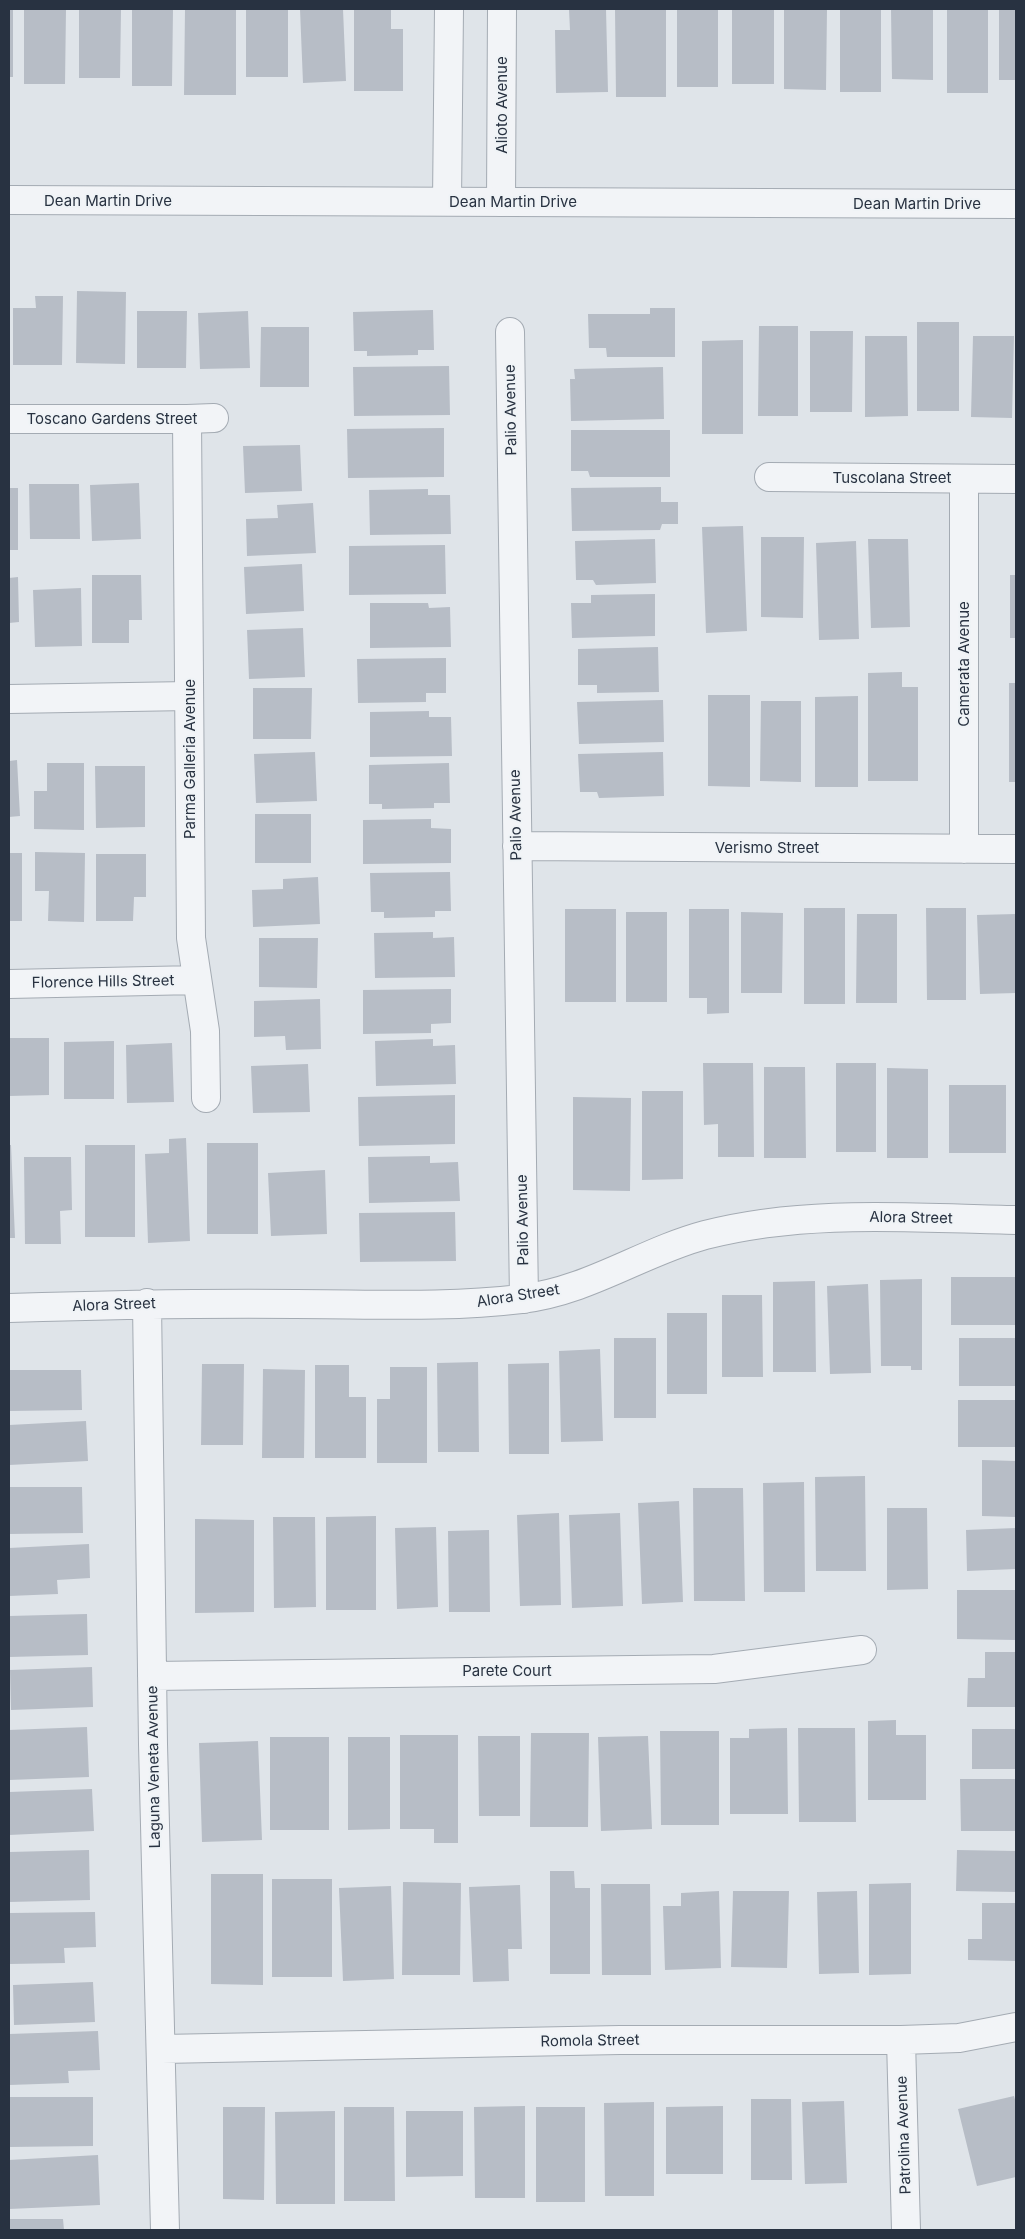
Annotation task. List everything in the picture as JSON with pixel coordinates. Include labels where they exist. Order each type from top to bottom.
[{"type":"street","points":[[447,201],[449,9]]},
{"type":"street","name":"Alioto Avenue","points":[[501,202],[502,9]]},
{"type":"street","name":"Dean Martin Drive","points":[[9,200],[1016,204]]},
{"type":"street","name":"Palio Avenue","points":[[510,332],[524,1299]]},
{"type":"street","name":"Toscano Gardens Street","points":[[9,419],[214,418]]},
{"type":"street","name":"Parma Galleria Avenue","points":[[186,419],[191,938],[205,1031],[206,1098]]},
{"type":"street","name":"Tuscolana Street","points":[[769,477],[1016,479]]},
{"type":"street","name":"Camerata Avenue","points":[[964,479],[964,849]]},
{"type":"street","points":[[9,699],[189,696]]},
{"type":"street","name":"Verismo Street","points":[[517,846],[1016,850]]},
{"type":"street","name":"Florence Hills Street","points":[[9,984],[198,980]]},
{"type":"street","name":"Alora Street","points":[[9,1308],[147,1303],[430,1306],[524,1299],[558,1292],[613,1273],[664,1250],[702,1236],[748,1225],[795,1220],[862,1217],[1016,1220]]},
{"type":"street","name":"Laguna Veneta Avenue","points":[[147,1303],[152,1676],[166,2230]]},
{"type":"street","name":"Parete Court","points":[[152,1676],[714,1669],[862,1650]]},
{"type":"street","name":"Romola Street","points":[[162,2049],[620,2040],[901,2040],[959,2038],[1016,2027]]},
{"type":"street","name":"Patrolina Avenue","points":[[901,2040],[906,2230]]},
{"type":"building","points":[[9,9],[13,9],[13,77],[9,77]]},
{"type":"building","points":[[24,9],[66,9],[65,84],[24,84]]},
{"type":"building","points":[[79,9],[121,9],[120,78],[79,78]]},
{"type":"building","points":[[132,9],[173,9],[172,86],[132,86]]},
{"type":"building","points":[[185,9],[236,9],[236,95],[184,95]]},
{"type":"building","points":[[246,9],[288,9],[288,77],[246,77]]},
{"type":"building","points":[[300,9],[343,9],[346,81],[303,83]]},
{"type":"building","points":[[354,9],[391,9],[391,29],[403,29],[403,91],[354,91]]},
{"type":"building","points":[[569,9],[606,9],[608,92],[556,93],[555,30],[570,30]]},
{"type":"building","points":[[615,9],[666,9],[666,97],[616,97]]},
{"type":"building","points":[[677,9],[718,9],[718,87],[677,87]]},
{"type":"building","points":[[732,9],[774,9],[774,84],[732,84]]},
{"type":"building","points":[[784,9],[827,9],[826,90],[784,89]]},
{"type":"building","points":[[840,9],[881,9],[881,92],[840,92]]},
{"type":"building","points":[[891,9],[933,9],[933,80],[892,79]]},
{"type":"building","points":[[947,9],[988,9],[988,93],[947,93]]},
{"type":"building","points":[[999,9],[1016,9],[1016,80],[999,80]]},
{"type":"building","points":[[77,291],[126,292],[125,364],[76,363]]},
{"type":"building","points":[[35,296],[63,296],[62,365],[13,365],[13,308],[36,308]]},
{"type":"building","points":[[650,308],[675,308],[675,357],[607,357],[606,348],[589,348],[588,314],[650,314]]},
{"type":"building","points":[[433,310],[434,350],[418,350],[418,355],[367,356],[367,351],[354,351],[353,312]]},
{"type":"building","points":[[137,311],[187,311],[186,368],[137,368]]},
{"type":"building","points":[[248,311],[250,368],[200,369],[198,313]]},
{"type":"building","points":[[917,322],[959,322],[959,411],[917,411]]},
{"type":"building","points":[[759,326],[798,326],[798,416],[758,416]]},
{"type":"building","points":[[261,327],[309,327],[309,387],[260,387]]},
{"type":"building","points":[[810,331],[853,331],[852,412],[810,412]]},
{"type":"building","points":[[865,336],[907,336],[908,416],[865,417]]},
{"type":"building","points":[[973,336],[1014,336],[1012,418],[971,417]]},
{"type":"building","points":[[743,340],[743,434],[702,434],[702,341]]},
{"type":"building","points":[[449,366],[450,415],[354,416],[353,367]]},
{"type":"building","points":[[663,367],[664,419],[571,421],[570,379],[575,379],[574,369]]},
{"type":"building","points":[[444,428],[444,477],[348,478],[347,429]]},
{"type":"building","points":[[571,430],[670,430],[670,477],[590,477],[588,471],[571,471]]},
{"type":"building","points":[[300,445],[302,491],[245,493],[243,446]]},
{"type":"building","points":[[139,483],[141,539],[92,541],[90,485]]},
{"type":"building","points":[[29,484],[79,484],[80,539],[30,539]]},
{"type":"building","points":[[661,487],[661,502],[678,502],[678,524],[662,524],[660,530],[572,531],[571,488]]},
{"type":"building","points":[[9,488],[18,488],[18,550],[9,550]]},
{"type":"building","points":[[428,489],[428,495],[450,495],[451,534],[370,535],[369,490]]},
{"type":"building","points":[[313,503],[316,553],[247,556],[246,519],[278,518],[277,505]]},
{"type":"building","points":[[743,526],[747,631],[706,633],[702,527]]},
{"type":"building","points":[[761,537],[804,537],[803,618],[761,617]]},
{"type":"building","points":[[655,539],[656,583],[596,585],[593,580],[576,580],[575,541]]},
{"type":"building","points":[[868,539],[908,539],[910,627],[871,628]]},
{"type":"building","points":[[856,541],[859,639],[819,640],[816,543]]},
{"type":"building","points":[[445,545],[446,594],[349,595],[349,546]]},
{"type":"building","points":[[302,564],[304,611],[246,614],[244,567]]},
{"type":"building","points":[[92,575],[141,575],[142,620],[129,620],[129,643],[92,643]]},
{"type":"building","points":[[1010,575],[1016,575],[1016,638],[1010,638]]},
{"type":"building","points":[[18,577],[19,622],[9,623],[9,578]]},
{"type":"building","points":[[81,588],[82,646],[35,647],[33,590]]},
{"type":"building","points":[[655,594],[655,636],[572,638],[571,603],[591,603],[591,595]]},
{"type":"building","points":[[370,603],[428,603],[429,608],[450,607],[451,647],[370,648]]},
{"type":"building","points":[[303,628],[305,677],[249,679],[247,630]]},
{"type":"building","points":[[658,647],[659,692],[597,693],[597,685],[578,685],[578,649]]},
{"type":"building","points":[[446,658],[446,693],[426,693],[426,702],[358,703],[357,659]]},
{"type":"building","points":[[902,672],[902,687],[918,687],[918,781],[868,781],[868,673]]},
{"type":"building","points":[[1009,683],[1016,683],[1016,782],[1009,782]]},
{"type":"building","points":[[253,688],[312,688],[311,739],[253,739]]},
{"type":"building","points":[[708,695],[750,695],[750,787],[708,786]]},
{"type":"building","points":[[858,696],[858,787],[815,787],[815,697]]},
{"type":"building","points":[[663,700],[664,742],[579,744],[577,702]]},
{"type":"building","points":[[761,701],[801,701],[801,782],[760,781]]},
{"type":"building","points":[[429,711],[429,717],[451,717],[452,756],[370,757],[370,712]]},
{"type":"building","points":[[315,752],[317,801],[256,803],[254,754]]},
{"type":"building","points":[[663,752],[664,796],[599,798],[597,792],[580,792],[578,754]]},
{"type":"building","points":[[17,760],[20,816],[9,817],[9,761]]},
{"type":"building","points":[[47,763],[84,763],[84,830],[34,829],[34,791],[47,791]]},
{"type":"building","points":[[449,763],[450,803],[434,803],[434,808],[382,809],[382,804],[369,804],[369,765]]},
{"type":"building","points":[[95,766],[145,766],[145,827],[96,828]]},
{"type":"building","points":[[255,814],[311,814],[311,863],[255,863]]},
{"type":"building","points":[[431,819],[431,828],[451,829],[451,863],[363,864],[363,820]]},
{"type":"building","points":[[35,852],[85,853],[84,922],[48,921],[49,891],[35,891]]},
{"type":"building","points":[[9,853],[22,853],[22,921],[9,921]]},
{"type":"building","points":[[96,854],[146,854],[146,897],[134,897],[133,921],[96,921]]},
{"type":"building","points":[[450,872],[451,911],[435,911],[435,917],[384,918],[384,912],[371,912],[370,873]]},
{"type":"building","points":[[318,877],[320,924],[253,927],[252,890],[283,889],[283,879]]},
{"type":"building","points":[[804,908],[845,908],[845,1004],[804,1004]]},
{"type":"building","points":[[926,908],[966,908],[966,1000],[927,1000]]},
{"type":"building","points":[[565,909],[616,909],[616,1002],[565,1002]]},
{"type":"building","points":[[689,909],[729,909],[729,1013],[707,1014],[707,998],[689,998]]},
{"type":"building","points":[[626,912],[667,912],[667,1002],[626,1002]]},
{"type":"building","points":[[741,912],[783,913],[782,993],[741,993]]},
{"type":"building","points":[[857,914],[897,914],[897,1003],[856,1003]]},
{"type":"building","points":[[1016,914],[1016,993],[980,994],[977,915]]},
{"type":"building","points":[[433,932],[433,938],[454,937],[455,977],[375,978],[374,933]]},
{"type":"building","points":[[259,938],[318,938],[317,988],[259,987]]},
{"type":"building","points":[[451,989],[451,1023],[431,1024],[431,1033],[363,1034],[363,990]]},
{"type":"building","points":[[320,999],[321,1049],[286,1050],[285,1036],[254,1037],[254,1001]]},
{"type":"building","points":[[9,1038],[49,1038],[49,1095],[9,1096]]},
{"type":"building","points":[[433,1039],[433,1046],[455,1045],[456,1084],[376,1086],[375,1041]]},
{"type":"building","points":[[114,1041],[114,1099],[64,1099],[64,1042]]},
{"type":"building","points":[[172,1043],[174,1102],[127,1103],[126,1045]]},
{"type":"building","points":[[703,1063],[753,1063],[754,1157],[718,1157],[718,1124],[704,1125]]},
{"type":"building","points":[[836,1063],[876,1063],[876,1152],[836,1152]]},
{"type":"building","points":[[308,1064],[310,1112],[253,1113],[251,1066]]},
{"type":"building","points":[[764,1067],[805,1067],[806,1158],[764,1158]]},
{"type":"building","points":[[887,1068],[928,1069],[928,1158],[887,1158]]},
{"type":"building","points":[[949,1085],[1006,1085],[1006,1153],[949,1153]]},
{"type":"building","points":[[642,1091],[683,1091],[683,1179],[642,1180]]},
{"type":"building","points":[[455,1095],[455,1144],[359,1146],[358,1097]]},
{"type":"building","points":[[573,1097],[631,1098],[630,1191],[573,1190]]},
{"type":"building","points":[[186,1138],[190,1241],[148,1243],[145,1154],[169,1153],[169,1139]]},
{"type":"building","points":[[207,1143],[258,1143],[258,1234],[207,1234]]},
{"type":"building","points":[[9,1145],[11,1145],[15,1238],[9,1238]]},
{"type":"building","points":[[85,1145],[135,1145],[135,1237],[85,1237]]},
{"type":"building","points":[[430,1156],[430,1163],[458,1162],[460,1201],[369,1203],[368,1157]]},
{"type":"building","points":[[24,1157],[71,1157],[72,1210],[60,1211],[61,1244],[25,1244]]},
{"type":"building","points":[[325,1170],[327,1234],[271,1236],[268,1173]]},
{"type":"building","points":[[455,1212],[456,1261],[360,1262],[359,1213]]},
{"type":"building","points":[[951,1277],[1016,1277],[1016,1325],[951,1325]]},
{"type":"building","points":[[922,1279],[922,1370],[911,1370],[911,1366],[881,1366],[880,1280]]},
{"type":"building","points":[[815,1281],[816,1372],[773,1372],[773,1282]]},
{"type":"building","points":[[868,1284],[871,1373],[830,1374],[827,1286]]},
{"type":"building","points":[[722,1295],[762,1295],[763,1377],[722,1377]]},
{"type":"building","points":[[667,1313],[707,1313],[707,1394],[667,1394]]},
{"type":"building","points":[[614,1338],[656,1338],[656,1418],[614,1418]]},
{"type":"building","points":[[959,1338],[1016,1338],[1016,1386],[959,1386]]},
{"type":"building","points":[[600,1349],[603,1441],[561,1442],[559,1351]]},
{"type":"building","points":[[478,1362],[479,1452],[438,1452],[437,1363]]},
{"type":"building","points":[[549,1363],[549,1454],[509,1454],[508,1364]]},
{"type":"building","points":[[202,1364],[244,1364],[243,1445],[201,1445]]},
{"type":"building","points":[[315,1365],[349,1365],[349,1397],[366,1397],[366,1458],[315,1458]]},
{"type":"building","points":[[390,1367],[427,1367],[427,1463],[377,1463],[377,1399],[390,1399]]},
{"type":"building","points":[[263,1369],[305,1370],[304,1458],[262,1458]]},
{"type":"building","points":[[9,1370],[81,1370],[82,1410],[9,1411]]},
{"type":"building","points":[[958,1400],[1016,1400],[1016,1447],[958,1447]]},
{"type":"building","points":[[86,1421],[88,1461],[9,1465],[9,1425]]},
{"type":"building","points":[[982,1460],[1016,1461],[1016,1517],[982,1516]]},
{"type":"building","points":[[865,1476],[866,1571],[816,1571],[815,1477]]},
{"type":"building","points":[[804,1482],[805,1592],[764,1592],[763,1483]]},
{"type":"building","points":[[9,1487],[82,1487],[83,1533],[9,1534]]},
{"type":"building","points":[[693,1488],[743,1488],[745,1601],[694,1601]]},
{"type":"building","points":[[679,1501],[683,1602],[642,1604],[638,1503]]},
{"type":"building","points":[[887,1508],[927,1508],[928,1589],[887,1590]]},
{"type":"building","points":[[559,1513],[561,1605],[520,1606],[517,1515]]},
{"type":"building","points":[[620,1513],[623,1606],[572,1608],[569,1515]]},
{"type":"building","points":[[376,1516],[376,1610],[326,1610],[326,1517]]},
{"type":"building","points":[[273,1517],[315,1517],[316,1607],[274,1608]]},
{"type":"building","points":[[195,1519],[254,1520],[254,1612],[195,1613]]},
{"type":"building","points":[[436,1527],[438,1607],[397,1609],[395,1528]]},
{"type":"building","points":[[1016,1528],[1016,1569],[967,1571],[966,1530]]},
{"type":"building","points":[[489,1530],[490,1612],[449,1612],[448,1531]]},
{"type":"building","points":[[89,1544],[90,1578],[57,1580],[58,1594],[9,1596],[9,1548]]},
{"type":"building","points":[[957,1590],[1016,1590],[1016,1640],[957,1639]]},
{"type":"building","points":[[87,1614],[88,1655],[9,1657],[9,1616]]},
{"type":"building","points":[[985,1652],[1016,1652],[1016,1707],[967,1707],[968,1678],[985,1678]]},
{"type":"building","points":[[92,1667],[93,1707],[11,1710],[10,1670]]},
{"type":"building","points":[[896,1720],[896,1735],[926,1735],[926,1800],[868,1800],[868,1721]]},
{"type":"building","points":[[87,1727],[89,1777],[9,1780],[9,1730]]},
{"type":"building","points":[[787,1728],[788,1814],[730,1814],[730,1738],[749,1738],[749,1729]]},
{"type":"building","points":[[798,1728],[855,1728],[856,1822],[799,1822]]},
{"type":"building","points":[[972,1729],[1016,1729],[1016,1769],[972,1769]]},
{"type":"building","points":[[660,1731],[719,1731],[719,1825],[661,1825]]},
{"type":"building","points":[[531,1733],[589,1733],[588,1827],[530,1827]]},
{"type":"building","points":[[400,1735],[458,1735],[458,1843],[434,1843],[434,1829],[400,1829]]},
{"type":"building","points":[[478,1736],[520,1736],[520,1816],[479,1816]]},
{"type":"building","points":[[648,1736],[652,1829],[601,1831],[598,1737]]},
{"type":"building","points":[[270,1737],[329,1737],[329,1830],[270,1830]]},
{"type":"building","points":[[348,1737],[390,1737],[390,1829],[348,1830]]},
{"type":"building","points":[[258,1741],[262,1840],[202,1842],[199,1743]]},
{"type":"building","points":[[960,1779],[1016,1779],[1016,1831],[961,1831]]},
{"type":"building","points":[[92,1789],[94,1831],[9,1835],[9,1792]]},
{"type":"building","points":[[89,1850],[90,1900],[9,1902],[9,1852]]},
{"type":"building","points":[[957,1850],[1016,1851],[1016,1892],[956,1891]]},
{"type":"building","points":[[550,1871],[574,1871],[575,1888],[590,1888],[590,1974],[550,1974]]},
{"type":"building","points":[[211,1874],[263,1874],[263,1985],[211,1984]]},
{"type":"building","points":[[272,1879],[332,1879],[332,1977],[272,1977]]},
{"type":"building","points":[[403,1882],[461,1883],[460,1975],[402,1975]]},
{"type":"building","points":[[911,1883],[911,1974],[869,1975],[869,1884]]},
{"type":"building","points":[[601,1884],[650,1884],[651,1975],[602,1975]]},
{"type":"building","points":[[520,1885],[522,1949],[508,1949],[509,1981],[473,1982],[469,1887]]},
{"type":"building","points":[[391,1886],[394,1979],[343,1981],[339,1888]]},
{"type":"building","points":[[719,1891],[721,1968],[665,1970],[663,1906],[681,1906],[681,1893]]},
{"type":"building","points":[[733,1891],[789,1891],[787,1968],[731,1967]]},
{"type":"building","points":[[857,1891],[859,1973],[819,1974],[817,1892]]},
{"type":"building","points":[[982,1903],[1016,1903],[1016,1961],[968,1960],[968,1939],[982,1939]]},
{"type":"building","points":[[95,1912],[96,1947],[64,1948],[65,1963],[9,1964],[9,1913]]},
{"type":"building","points":[[93,1982],[95,2022],[14,2025],[13,1985]]},
{"type":"building","points":[[98,2031],[100,2070],[68,2071],[69,2083],[9,2085],[9,2034]]},
{"type":"building","points":[[1014,2096],[1016,2103],[1016,2177],[977,2186],[958,2109]]},
{"type":"building","points":[[9,2097],[93,2097],[93,2146],[9,2147]]},
{"type":"building","points":[[751,2099],[791,2099],[792,2180],[751,2180]]},
{"type":"building","points":[[844,2101],[847,2183],[805,2184],[802,2102]]},
{"type":"building","points":[[654,2102],[654,2196],[605,2196],[604,2103]]},
{"type":"building","points":[[525,2106],[525,2198],[475,2198],[474,2107]]},
{"type":"building","points":[[723,2106],[723,2174],[666,2174],[666,2107]]},
{"type":"building","points":[[223,2107],[265,2107],[264,2200],[223,2199]]},
{"type":"building","points":[[344,2107],[394,2107],[395,2201],[344,2201]]},
{"type":"building","points":[[536,2107],[585,2107],[585,2202],[536,2202]]},
{"type":"building","points":[[335,2111],[335,2204],[276,2204],[275,2112]]},
{"type":"building","points":[[406,2111],[463,2111],[463,2176],[406,2177]]},
{"type":"building","points":[[98,2155],[100,2205],[9,2209],[9,2160]]},
{"type":"building","points":[[9,2219],[63,2219],[64,2230],[9,2230]]}]
